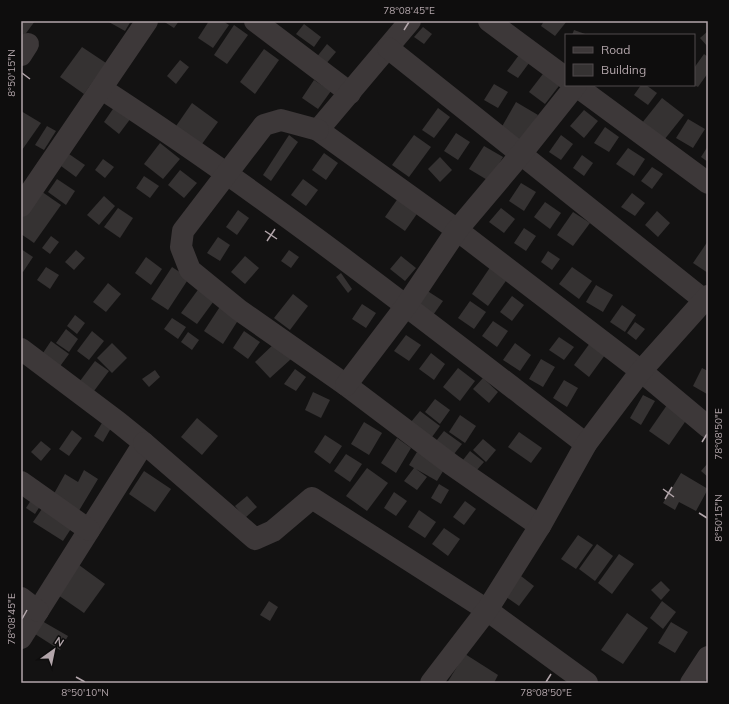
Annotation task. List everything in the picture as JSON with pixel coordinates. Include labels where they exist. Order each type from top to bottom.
[{"type":"street","points":[[21,206],[147,21]]},
{"type":"street","points":[[255,21],[350,93]]},
{"type":"street","points":[[489,21],[565,77]]},
{"type":"street","points":[[318,130],[350,93],[397,30],[521,154],[706,298],[641,371],[586,444],[540,526],[487,610],[431,683]]},
{"type":"street","points":[[346,385],[406,306],[457,230],[521,154],[575,86]]},
{"type":"street","points":[[577,86],[708,183]]},
{"type":"street","points":[[102,89],[227,174],[406,306],[586,444]]},
{"type":"street","points":[[540,526],[452,465],[346,385],[239,310],[190,270],[181,247],[183,231],[264,125],[281,120],[318,130],[457,230],[641,371],[708,427]]},
{"type":"street","points":[[21,350],[118,422],[255,539],[273,531],[312,498],[487,610],[587,683]]},
{"type":"street","points":[[21,638],[144,443]]},
{"type":"street","points":[[21,482],[89,530]]},
{"type":"street","points":[[21,598],[38,610]]},
{"type":"street","points":[[691,683],[708,657]]},
{"type":"building","points":[[21,21],[35,21],[21,40]]},
{"type":"building","points":[[107,21],[131,21],[125,31]]},
{"type":"building","points":[[163,21],[179,21],[174,28]]},
{"type":"building","points":[[209,21],[223,21],[229,25],[213,48],[198,38]]},
{"type":"building","points":[[544,21],[567,21],[555,36],[541,26]]},
{"type":"building","points":[[304,24],[321,37],[314,47],[296,34]]},
{"type":"building","points":[[234,25],[248,35],[227,64],[214,55]]},
{"type":"building","points":[[423,27],[432,34],[424,44],[414,37]]},
{"type":"building","points":[[574,30],[585,34],[572,34]]},
{"type":"building","points":[[708,31],[708,47],[700,38]]},
{"type":"building","points":[[327,44],[336,52],[325,65],[316,58]]},
{"type":"building","points":[[82,47],[106,63],[84,94],[60,77]]},
{"type":"building","points":[[264,49],[279,60],[255,94],[240,82]]},
{"type":"building","points":[[704,54],[708,57],[708,73],[698,87],[695,86],[695,67]]},
{"type":"building","points":[[519,55],[529,63],[518,78],[507,71]]},
{"type":"building","points":[[180,60],[189,67],[176,84],[167,76]]},
{"type":"building","points":[[546,70],[562,82],[545,104],[529,92]]},
{"type":"building","points":[[314,80],[331,91],[318,109],[302,98]]},
{"type":"building","points":[[494,84],[508,92],[498,108],[484,100]]},
{"type":"building","points":[[640,86],[647,86],[657,93],[648,105],[634,95]]},
{"type":"building","points":[[662,98],[684,115],[664,140],[642,123]]},
{"type":"building","points":[[516,102],[538,115],[522,143],[500,130]]},
{"type":"building","points":[[192,103],[218,122],[199,148],[174,129]]},
{"type":"building","points":[[115,106],[131,118],[119,134],[104,122]]},
{"type":"building","points":[[438,108],[450,117],[434,138],[422,130]]},
{"type":"building","points":[[584,110],[598,121],[584,138],[570,126]]},
{"type":"building","points":[[21,111],[41,123],[22,150],[21,149]]},
{"type":"building","points":[[688,119],[705,129],[693,148],[676,138]]},
{"type":"building","points":[[47,126],[56,131],[44,150],[35,145]]},
{"type":"building","points":[[605,127],[619,137],[609,152],[594,143]]},
{"type":"building","points":[[456,133],[470,142],[458,160],[444,151]]},
{"type":"building","points":[[289,135],[298,142],[271,181],[263,175]]},
{"type":"building","points":[[414,135],[431,147],[409,177],[392,165]]},
{"type":"building","points":[[561,135],[573,144],[561,160],[549,152]]},
{"type":"building","points":[[160,143],[180,159],[163,179],[144,164]]},
{"type":"building","points":[[484,146],[503,157],[489,181],[469,169]]},
{"type":"building","points":[[708,146],[708,162],[701,157]]},
{"type":"building","points":[[628,148],[645,159],[634,176],[616,164]]},
{"type":"building","points":[[324,153],[338,163],[326,180],[312,170]]},
{"type":"building","points":[[69,154],[85,165],[76,177],[61,166]]},
{"type":"building","points":[[582,155],[593,163],[584,176],[573,168]]},
{"type":"building","points":[[440,157],[452,170],[440,182],[428,169]]},
{"type":"building","points":[[103,159],[114,167],[105,178],[95,170]]},
{"type":"building","points":[[652,167],[663,174],[652,189],[641,181]]},
{"type":"building","points":[[180,170],[197,183],[184,198],[168,185]]},
{"type":"building","points":[[144,176],[159,186],[150,198],[136,188]]},
{"type":"building","points":[[57,179],[75,191],[66,205],[48,192]]},
{"type":"building","points":[[303,179],[318,190],[306,206],[291,195]]},
{"type":"building","points":[[521,183],[536,192],[524,211],[509,201]]},
{"type":"building","points":[[35,187],[61,205],[34,243],[21,234],[21,208]]},
{"type":"building","points":[[632,193],[645,203],[635,216],[621,207]]},
{"type":"building","points":[[401,194],[421,208],[405,231],[385,217]]},
{"type":"building","points":[[104,196],[115,206],[99,225],[87,215]]},
{"type":"building","points":[[545,202],[561,213],[550,229],[534,217]]},
{"type":"building","points":[[118,208],[133,218],[120,238],[104,227]]},
{"type":"building","points":[[501,208],[515,219],[504,233],[489,222]]},
{"type":"building","points":[[238,210],[249,218],[237,235],[226,227]]},
{"type":"building","points":[[657,211],[670,223],[658,237],[645,225]]},
{"type":"building","points":[[573,212],[590,223],[573,246],[557,235]]},
{"type":"building","points":[[524,228],[536,236],[526,251],[514,243]]},
{"type":"building","points":[[51,236],[59,242],[50,254],[42,248]]},
{"type":"building","points":[[218,237],[230,245],[220,261],[207,253]]},
{"type":"building","points":[[708,241],[708,273],[693,263]]},
{"type":"building","points":[[21,249],[33,257],[23,272],[21,271]]},
{"type":"building","points":[[76,250],[85,258],[74,270],[65,262]]},
{"type":"building","points":[[289,250],[299,257],[291,268],[281,261]]},
{"type":"building","points":[[548,251],[560,259],[552,270],[541,262]]},
{"type":"building","points":[[245,256],[259,268],[245,284],[231,272]]},
{"type":"building","points":[[401,256],[416,268],[405,281],[390,269]]},
{"type":"building","points":[[146,257],[162,269],[151,285],[135,273]]},
{"type":"building","points":[[491,266],[508,278],[488,306],[472,294]]},
{"type":"building","points":[[46,267],[59,275],[50,289],[37,280]]},
{"type":"building","points":[[172,267],[189,278],[168,310],[151,299]]},
{"type":"building","points":[[572,267],[592,281],[579,299],[559,284]]},
{"type":"building","points":[[341,273],[352,289],[348,293],[336,277]]},
{"type":"building","points":[[108,283],[121,294],[106,312],[93,302]]},
{"type":"building","points":[[596,285],[613,295],[603,312],[586,302]]},
{"type":"building","points":[[200,287],[216,298],[197,324],[181,313]]},
{"type":"building","points":[[426,290],[443,301],[431,318],[415,307]]},
{"type":"building","points":[[293,294],[308,306],[290,330],[274,318]]},
{"type":"building","points":[[512,296],[524,305],[512,321],[500,312]]},
{"type":"building","points":[[470,301],[486,312],[474,329],[458,318]]},
{"type":"building","points":[[223,302],[242,314],[223,344],[204,331]]},
{"type":"building","points":[[362,304],[376,313],[366,328],[352,319]]},
{"type":"building","points":[[622,305],[636,315],[625,332],[610,322]]},
{"type":"building","points":[[75,315],[85,323],[77,334],[67,326]]},
{"type":"building","points":[[172,318],[186,327],[178,339],[164,329]]},
{"type":"building","points":[[493,321],[508,331],[497,347],[482,336]]},
{"type":"building","points":[[635,322],[645,329],[636,340],[627,333]]},
{"type":"building","points":[[66,329],[78,339],[69,352],[56,343]]},
{"type":"building","points":[[92,331],[104,341],[89,360],[77,351]]},
{"type":"building","points":[[244,331],[260,342],[248,359],[233,348]]},
{"type":"building","points":[[188,332],[199,340],[192,350],[181,342]]},
{"type":"building","points":[[406,335],[421,345],[409,361],[394,351]]},
{"type":"building","points":[[559,337],[574,347],[564,360],[549,350]]},
{"type":"building","points":[[51,341],[69,354],[58,369],[41,356]]},
{"type":"building","points":[[276,342],[291,359],[270,378],[255,362]]},
{"type":"building","points":[[112,343],[127,358],[112,373],[97,358]]},
{"type":"building","points":[[515,343],[531,355],[520,371],[503,360]]},
{"type":"building","points":[[590,343],[605,355],[589,377],[574,365]]},
{"type":"building","points":[[431,353],[445,364],[434,380],[419,369]]},
{"type":"building","points":[[541,359],[555,367],[543,387],[529,379]]},
{"type":"building","points":[[95,361],[109,371],[94,391],[80,381]]},
{"type":"building","points":[[458,368],[475,381],[460,401],[443,387]]},
{"type":"building","points":[[702,368],[708,371],[707,394],[693,386]]},
{"type":"building","points":[[295,369],[306,377],[296,391],[284,384]]},
{"type":"building","points":[[155,370],[160,377],[149,387],[142,379]]},
{"type":"building","points":[[483,378],[498,392],[489,403],[473,389]]},
{"type":"building","points":[[564,380],[578,388],[567,407],[553,398]]},
{"type":"building","points":[[313,392],[330,400],[321,418],[305,410]]},
{"type":"building","points":[[643,395],[655,401],[641,425],[630,418]]},
{"type":"building","points":[[435,399],[450,410],[440,424],[425,412]]},
{"type":"building","points":[[667,405],[687,419],[669,445],[649,431]]},
{"type":"building","points":[[420,411],[440,426],[432,437],[411,422]]},
{"type":"building","points":[[460,415],[476,426],[465,443],[449,432]]},
{"type":"building","points":[[197,418],[218,436],[202,455],[181,437]]},
{"type":"building","points":[[364,422],[382,433],[369,455],[351,444]]},
{"type":"building","points":[[102,423],[111,428],[103,442],[94,436]]},
{"type":"building","points":[[72,430],[82,438],[69,456],[59,449]]},
{"type":"building","points":[[444,431],[462,444],[454,454],[436,441]]},
{"type":"building","points":[[519,432],[542,448],[531,463],[508,447]]},
{"type":"building","points":[[325,435],[342,446],[330,464],[314,452]]},
{"type":"building","points":[[397,438],[411,448],[396,473],[381,463]]},
{"type":"building","points":[[483,439],[496,450],[486,462],[473,450]]},
{"type":"building","points":[[41,441],[51,449],[41,461],[31,452]]},
{"type":"building","points":[[470,451],[484,462],[476,471],[463,460]]},
{"type":"building","points":[[417,452],[445,468],[437,481],[416,469],[427,477],[417,490],[404,481],[414,468],[409,465]]},
{"type":"building","points":[[346,454],[362,464],[350,482],[334,471]]},
{"type":"building","points":[[708,463],[708,477],[701,471]]},
{"type":"building","points":[[367,468],[388,483],[367,511],[346,496]]},
{"type":"building","points":[[84,470],[98,479],[77,514],[51,499],[65,474],[78,482]]},
{"type":"building","points":[[144,471],[171,489],[155,512],[129,494]]},
{"type":"building","points":[[681,473],[708,489],[696,511],[679,502],[675,510],[663,503]]},
{"type":"building","points":[[439,484],[449,490],[441,504],[431,498]]},
{"type":"building","points":[[394,492],[407,501],[396,516],[384,508]]},
{"type":"building","points":[[247,496],[257,507],[245,518],[235,506]]},
{"type":"building","points":[[33,497],[42,503],[35,514],[26,508]]},
{"type":"building","points":[[465,501],[476,509],[464,525],[453,517]]},
{"type":"building","points":[[46,503],[76,521],[63,541],[33,522]]},
{"type":"building","points":[[419,510],[436,522],[425,538],[408,527]]},
{"type":"building","points":[[444,528],[460,539],[448,556],[432,544]]},
{"type":"building","points":[[578,535],[593,545],[576,569],[561,559]]},
{"type":"building","points":[[597,544],[613,556],[595,581],[579,569]]},
{"type":"building","points":[[619,554],[634,564],[612,594],[598,583]]},
{"type":"building","points":[[79,565],[105,584],[84,613],[58,595]]},
{"type":"building","points":[[517,573],[534,586],[519,606],[502,594]]},
{"type":"building","points":[[661,581],[670,590],[661,600],[651,590]]},
{"type":"building","points":[[269,601],[278,607],[270,621],[260,615]]},
{"type":"building","points":[[662,601],[676,612],[663,629],[650,618]]},
{"type":"building","points":[[627,613],[648,628],[623,664],[601,650]]},
{"type":"building","points":[[42,621],[68,636],[60,650],[35,634]]},
{"type":"building","points":[[671,622],[688,632],[675,653],[658,643]]},
{"type":"building","points":[[465,654],[498,675],[494,683],[447,683]]}]
